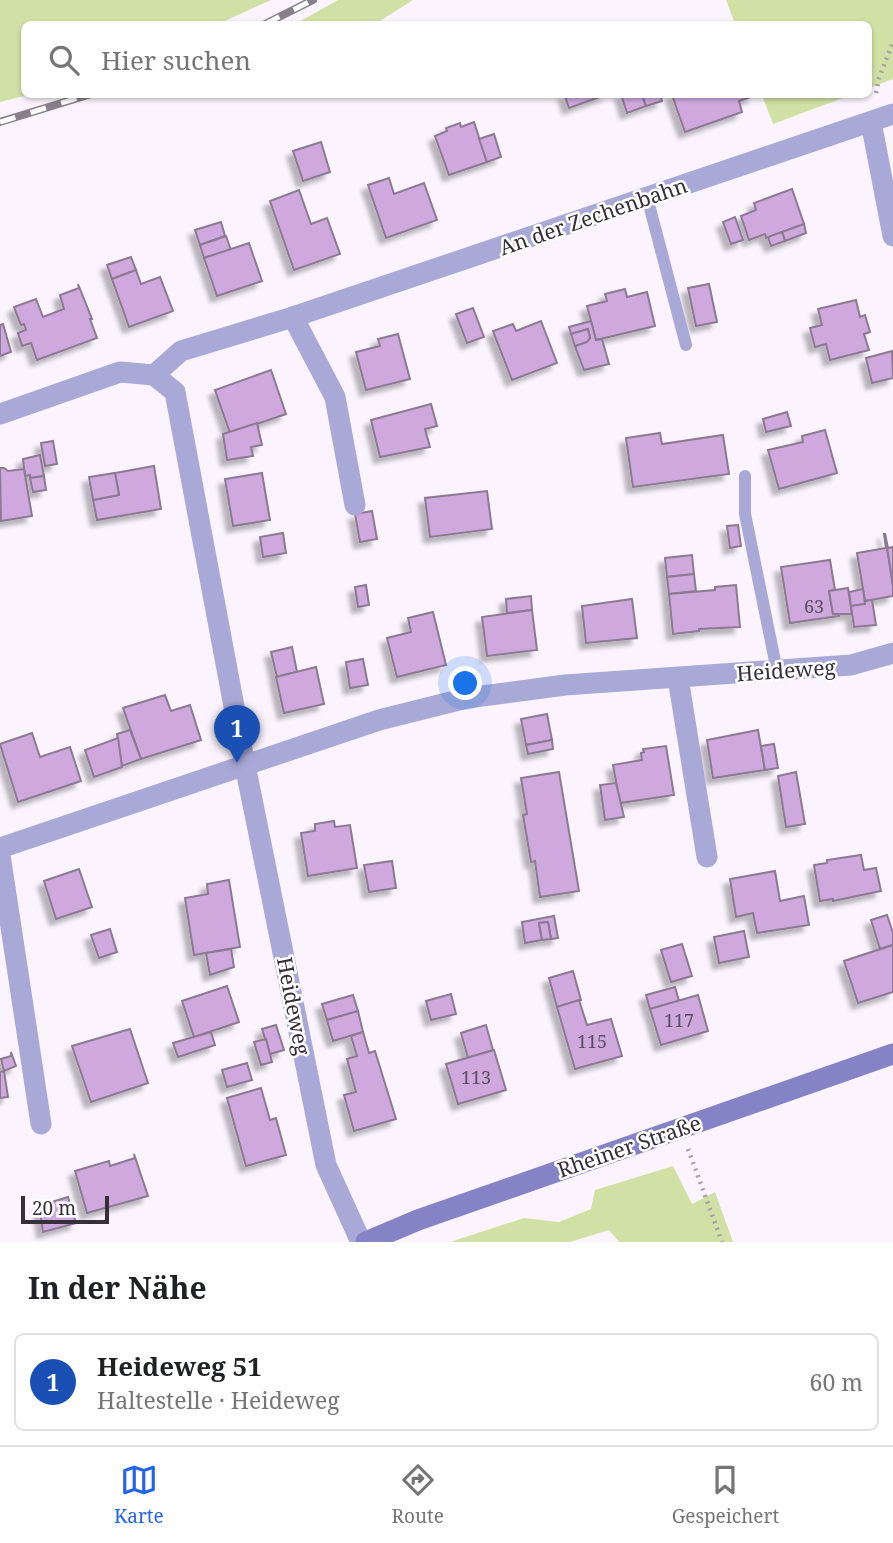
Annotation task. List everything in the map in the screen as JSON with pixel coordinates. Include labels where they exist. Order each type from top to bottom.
[{"type":"main road","name":"Rheiner Straße","points":[[364,1242],[418,1220],[893,1054]]},
{"type":"street","name":"An der Zechenbahn","points":[[155,375],[181,351],[293,317],[893,114]]},
{"type":"street","points":[[871,122],[893,236]]},
{"type":"street","points":[[293,317],[335,397],[355,505]]},
{"type":"street","points":[[0,414],[120,372],[155,375]]},
{"type":"street","name":"Heideweg","points":[[155,375],[175,392],[245,765],[326,1165],[364,1242]]},
{"type":"street","name":"Heideweg","points":[[0,848],[379,720],[467,698],[565,685],[851,665],[893,653]]},
{"type":"street","points":[[678,678],[707,857]]},
{"type":"street","points":[[0,855],[41,1124]]},
{"type":"lane","points":[[647,197],[686,345]]},
{"type":"lane","points":[[745,476],[745,514],[777,671]]},
{"type":"path","points":[[871,122],[879,78],[893,42]]},
{"type":"path","points":[[681,1128],[722,1242]]},
{"type":"green space","points":[[0,0],[271,0],[225,21],[21,21],[21,97],[0,102]]},
{"type":"green space","points":[[338,0],[413,0],[380,21],[300,21]]},
{"type":"green space","points":[[726,0],[893,0],[893,79],[872,87],[872,21],[734,21]]},
{"type":"green space","points":[[763,98],[843,98],[773,124]]},
{"type":"green space","points":[[673,1166],[692,1204],[715,1192],[733,1242],[619,1242],[609,1230],[570,1242],[450,1242],[524,1218],[559,1222],[591,1209],[595,1190]]},
{"type":"building","points":[[565,98],[597,98],[569,108]]},
{"type":"building","points":[[622,98],[643,98],[646,106],[627,113]]},
{"type":"building","points":[[643,98],[661,98],[662,101],[646,106]]},
{"type":"building","points":[[673,98],[748,98],[739,101],[742,112],[685,132]]},
{"type":"building","points":[[474,122],[487,162],[449,175],[435,136],[447,131],[446,128],[460,123],[461,127]]},
{"type":"building","points":[[494,134],[501,157],[487,162],[479,139]]},
{"type":"building","points":[[321,142],[330,172],[303,181],[293,151]]},
{"type":"building","points":[[389,178],[394,194],[424,183],[437,220],[386,238],[368,185]]},
{"type":"building","points":[[792,189],[804,224],[766,238],[765,234],[749,240],[741,216],[756,210],[754,203]]},
{"type":"building","points":[[299,190],[311,224],[327,218],[340,254],[294,270],[270,201]]},
{"type":"building","points":[[735,217],[743,240],[731,244],[723,222]]},
{"type":"building","points":[[221,222],[225,236],[200,245],[195,230]]},
{"type":"building","points":[[804,224],[806,233],[785,241],[782,232]]},
{"type":"building","points":[[782,232],[785,241],[771,246],[768,237]]},
{"type":"building","points":[[226,236],[231,250],[204,258],[200,245]]},
{"type":"building","points":[[249,243],[262,281],[217,296],[204,258]]},
{"type":"building","points":[[131,257],[136,270],[112,279],[107,265]]},
{"type":"building","points":[[136,270],[141,284],[160,277],[173,311],[129,327],[112,279]]},
{"type":"building","points":[[78,284],[97,338],[37,360],[31,343],[22,346],[18,333],[26,330],[24,324],[21,325],[14,307],[36,299],[43,317],[64,309],[60,295],[79,288]]},
{"type":"building","points":[[709,284],[717,322],[696,326],[688,288]]},
{"type":"building","points":[[625,289],[627,297],[647,292],[655,326],[596,340],[587,306],[607,301],[605,294]]},
{"type":"building","points":[[856,300],[860,317],[865,315],[870,332],[864,334],[869,350],[830,360],[826,344],[815,347],[810,328],[822,325],[818,309]]},
{"type":"building","points":[[473,308],[484,337],[467,343],[456,314]]},
{"type":"building","points":[[541,321],[557,363],[512,380],[493,331],[513,324],[516,331]]},
{"type":"building","points":[[591,321],[596,340],[602,339],[609,364],[584,370],[575,346],[587,342],[590,338],[588,329],[571,334],[569,327]]},
{"type":"building","points":[[3,324],[11,352],[0,356],[0,325]]},
{"type":"building","points":[[588,329],[590,338],[587,342],[575,346],[571,334]]},
{"type":"building","points":[[398,334],[410,379],[366,390],[356,352],[380,346],[378,339]]},
{"type":"building","points":[[892,351],[893,378],[872,383],[866,358]]},
{"type":"building","points":[[271,370],[286,414],[230,433],[215,390]]},
{"type":"building","points":[[431,404],[437,426],[425,429],[430,447],[380,457],[371,420]]},
{"type":"building","points":[[787,412],[791,426],[766,432],[763,419]]},
{"type":"building","points":[[257,423],[262,445],[251,447],[253,456],[227,460],[223,434]]},
{"type":"building","points":[[825,430],[837,473],[779,489],[768,450],[803,442],[802,436]]},
{"type":"building","points":[[660,433],[662,444],[723,435],[729,474],[633,487],[626,438]]},
{"type":"building","points":[[53,441],[57,464],[45,466],[41,443]]},
{"type":"building","points":[[40,455],[44,476],[25,476],[23,459]]},
{"type":"building","points":[[154,466],[161,509],[97,520],[93,500],[119,495],[115,473]]},
{"type":"building","points":[[0,468],[8,471],[24,469],[32,516],[1,521]]},
{"type":"building","points":[[115,473],[119,495],[93,500],[89,477]]},
{"type":"building","points":[[262,473],[270,520],[233,526],[225,479]]},
{"type":"building","points":[[44,476],[46,490],[33,492],[30,478]]},
{"type":"building","points":[[487,491],[492,529],[430,537],[425,498]]},
{"type":"building","points":[[372,511],[377,539],[360,542],[355,514]]},
{"type":"building","points":[[738,525],[741,546],[730,548],[727,526]]},
{"type":"building","points":[[283,533],[286,553],[263,557],[260,537]]},
{"type":"building","points":[[884,534],[893,596],[865,601],[857,553],[886,548]]},
{"type":"building","points":[[885,534],[888,548],[893,547],[893,586]]},
{"type":"building","points":[[692,555],[694,574],[667,577],[665,558]]},
{"type":"building","points":[[830,560],[835,590],[829,591],[833,614],[838,613],[839,616],[790,623],[781,567]]},
{"type":"building","points":[[694,574],[696,591],[669,594],[667,577]]},
{"type":"building","points":[[366,585],[369,605],[358,607],[355,587]]},
{"type":"building","points":[[736,585],[740,627],[699,629],[673,634],[669,594],[715,590],[715,587]]},
{"type":"building","points":[[848,588],[852,614],[833,614],[829,591]]},
{"type":"building","points":[[863,589],[865,604],[851,606],[849,592]]},
{"type":"building","points":[[531,596],[532,610],[507,613],[506,599]]},
{"type":"building","points":[[632,599],[637,638],[586,643],[582,606]]},
{"type":"building","points":[[872,600],[876,625],[854,627],[851,606]]},
{"type":"building","points":[[532,610],[537,650],[487,656],[482,617]]},
{"type":"building","points":[[433,612],[446,665],[397,677],[387,638],[411,632],[408,618]]},
{"type":"building","points":[[292,647],[297,672],[277,677],[271,652]]},
{"type":"building","points":[[363,659],[368,685],[350,688],[346,662]]},
{"type":"building","points":[[316,667],[324,704],[284,713],[276,677]]},
{"type":"building","points":[[165,695],[171,711],[190,705],[201,740],[141,759],[123,708]]},
{"type":"building","points":[[547,714],[552,740],[526,745],[521,719]]},
{"type":"building","points":[[130,730],[141,759],[122,766],[117,734]]},
{"type":"building","points":[[758,730],[765,770],[713,778],[707,740]]},
{"type":"building","points":[[32,733],[40,757],[70,747],[81,781],[18,802],[0,744]]},
{"type":"building","points":[[118,738],[122,767],[94,777],[85,750]]},
{"type":"building","points":[[552,740],[553,749],[528,754],[526,745]]},
{"type":"building","points":[[774,744],[778,768],[765,770],[761,746]]},
{"type":"building","points":[[666,746],[674,795],[620,803],[613,765],[642,760],[643,749]]},
{"type":"building","points":[[559,772],[579,891],[540,897],[535,861],[531,862],[523,815],[527,814],[521,778]]},
{"type":"building","points":[[796,772],[805,824],[786,827],[778,776]]},
{"type":"building","points":[[616,783],[624,817],[605,820],[600,785]]},
{"type":"building","points":[[334,821],[335,827],[350,825],[357,868],[308,876],[301,833],[315,831],[315,824]]},
{"type":"building","points":[[861,855],[864,870],[876,868],[881,891],[833,901],[820,901],[814,865],[827,863],[827,860]]},
{"type":"building","points":[[392,861],[396,888],[369,892],[364,865]]},
{"type":"building","points":[[79,869],[92,907],[56,919],[44,881]]},
{"type":"building","points":[[775,871],[780,901],[804,896],[809,925],[757,933],[753,913],[736,917],[730,879]]},
{"type":"building","points":[[229,880],[240,947],[194,955],[185,898],[208,894],[207,884]]},
{"type":"building","points":[[887,915],[893,933],[893,945],[880,949],[871,920]]},
{"type":"building","points":[[554,916],[558,938],[551,939],[548,922],[539,923],[542,940],[525,943],[522,922]]},
{"type":"building","points":[[548,922],[551,939],[542,940],[539,923]]},
{"type":"building","points":[[110,929],[117,952],[99,958],[91,935]]},
{"type":"building","points":[[744,931],[749,957],[719,963],[714,937]]},
{"type":"building","points":[[682,944],[692,976],[671,982],[661,950]]},
{"type":"building","points":[[893,945],[893,992],[858,1003],[844,961]]},
{"type":"building","points":[[231,949],[234,967],[210,975],[206,953]]},
{"type":"building","points":[[573,971],[581,1000],[557,1007],[549,978]]},
{"type":"building","points":[[227,986],[239,1022],[194,1037],[182,1001]]},
{"type":"building","points":[[675,987],[679,1001],[650,1009],[646,995]]},
{"type":"building","points":[[451,994],[456,1014],[431,1020],[426,1001]]},
{"type":"building","points":[[353,995],[358,1011],[327,1020],[322,1004]]},
{"type":"building","points":[[698,995],[708,1031],[661,1045],[650,1009]]},
{"type":"building","points":[[579,1000],[587,1025],[611,1019],[622,1056],[575,1069],[557,1007]]},
{"type":"building","points":[[358,1011],[363,1032],[333,1041],[327,1020]]},
{"type":"building","points":[[276,1025],[284,1050],[270,1054],[262,1029]]},
{"type":"building","points":[[486,1025],[493,1050],[468,1058],[461,1033]]},
{"type":"building","points":[[130,1029],[148,1083],[91,1102],[72,1046]]},
{"type":"building","points":[[211,1032],[215,1045],[178,1057],[173,1043]]},
{"type":"building","points":[[363,1032],[369,1053],[375,1051],[396,1119],[354,1131],[344,1095],[356,1092],[347,1059],[357,1056],[351,1036]]},
{"type":"building","points":[[266,1039],[272,1062],[261,1065],[254,1042]]},
{"type":"building","points":[[494,1050],[506,1090],[458,1104],[446,1064]]},
{"type":"building","points":[[11,1052],[16,1066],[4,1071],[1,1059],[11,1056]]},
{"type":"building","points":[[247,1063],[252,1080],[227,1087],[222,1070]]},
{"type":"building","points":[[4,1071],[8,1097],[0,1098],[0,1072]]},
{"type":"building","points":[[261,1088],[270,1120],[276,1118],[286,1155],[246,1166],[227,1098]]},
{"type":"building","points":[[134,1154],[148,1196],[87,1213],[75,1171],[109,1161],[110,1166],[135,1158]]},
{"type":"building","points":[[68,1197],[76,1223],[43,1232],[39,1206]]},
{"type":"railway","points":[[271,21],[313,0]]},
{"type":"railway","points":[[0,122],[78,98]]},
{"type":"place","name":"Heideweg 51","points":[[237,763]]}]
